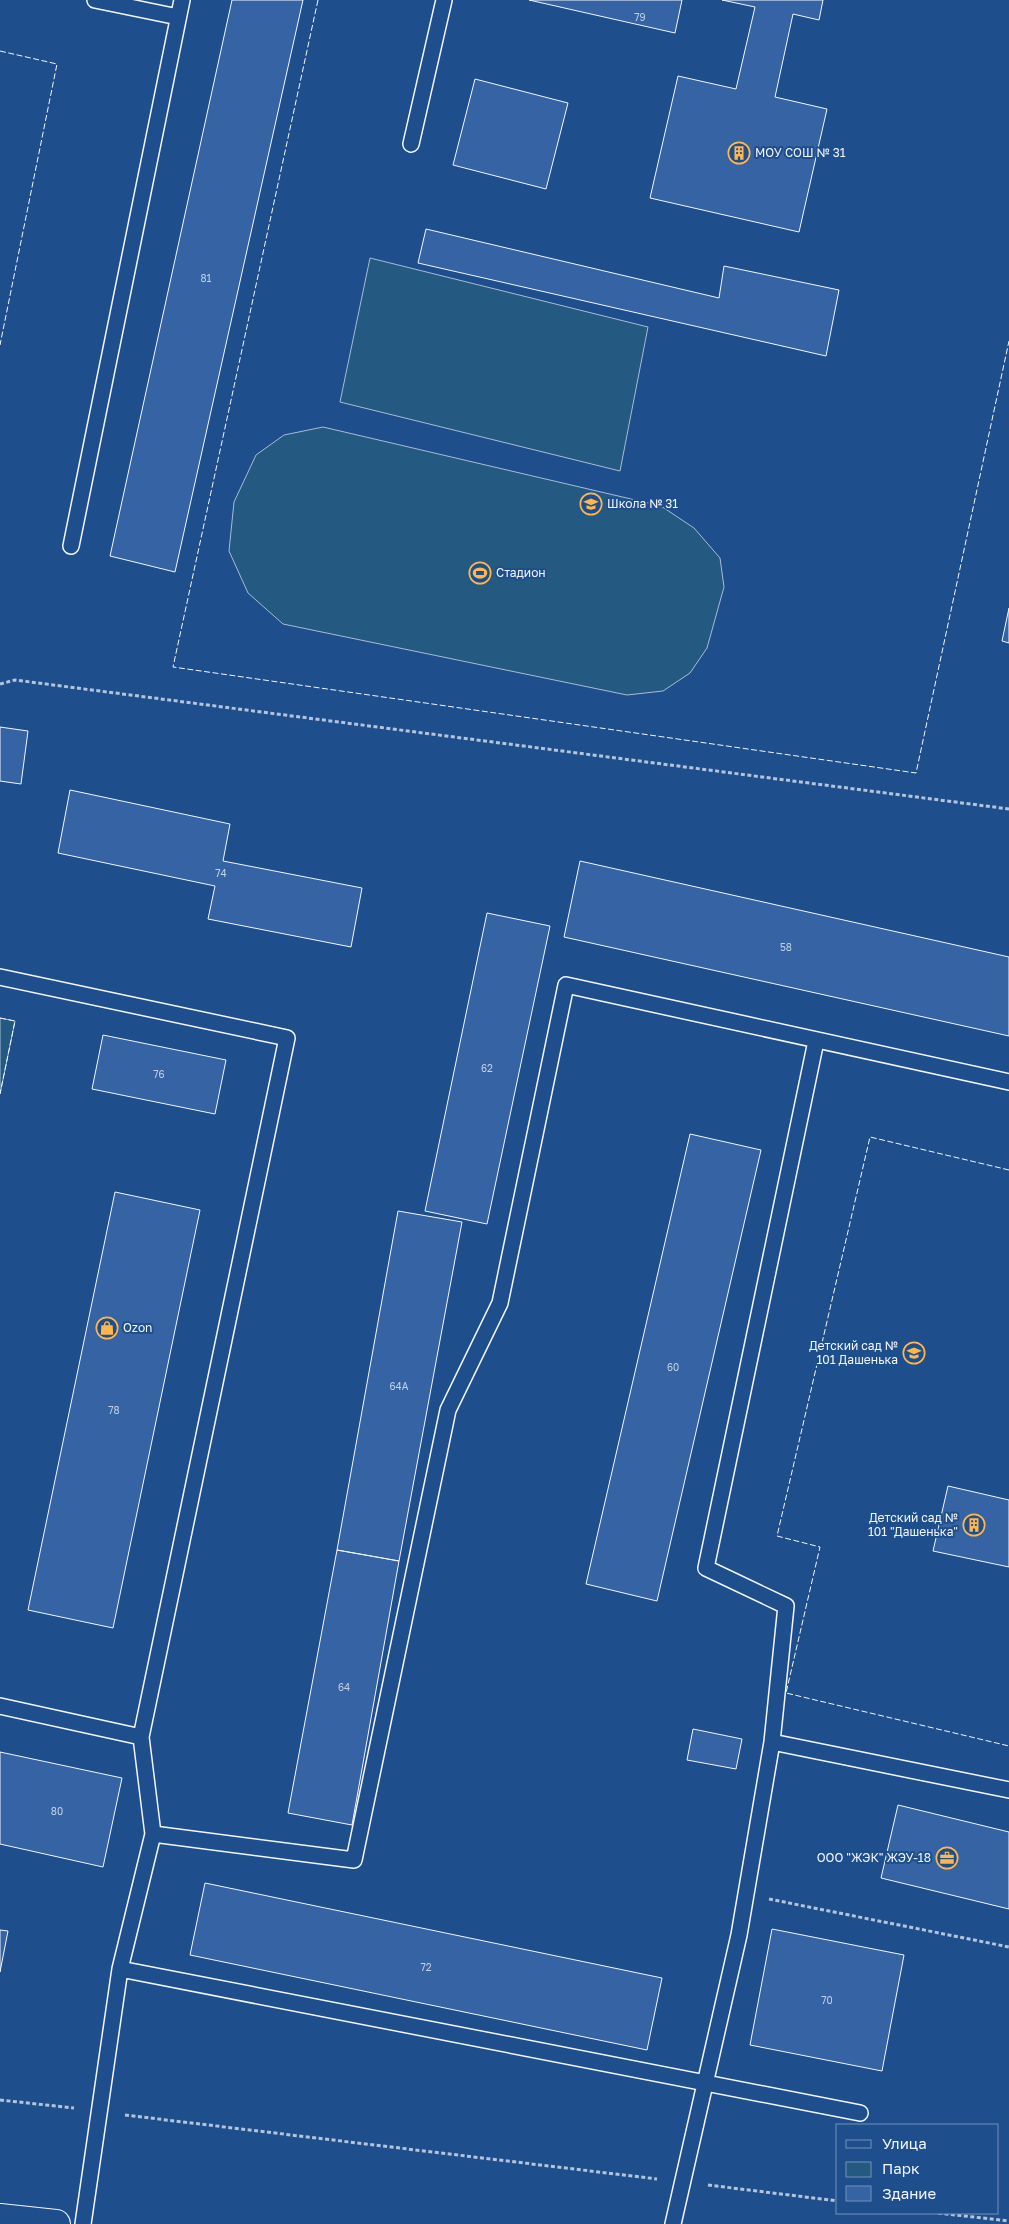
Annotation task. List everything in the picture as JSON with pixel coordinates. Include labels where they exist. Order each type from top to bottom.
[{"type":"street","points":[[5,2220],[56,2224]]},
{"type":"lane","points":[[95,0],[178,17]]},
{"type":"lane","points":[[71,546],[182,0]]},
{"type":"lane","points":[[411,144],[444,0]]},
{"type":"lane","points":[[0,977],[287,1038],[141,1737],[153,1834],[120,1969],[83,2224]]},
{"type":"lane","points":[[153,1834],[354,1860],[448,1410],[500,1302],[566,985],[1009,1082]]},
{"type":"lane","points":[[672,2224],[739,1935],[772,1742],[786,1606],[706,1568],[816,1041]]},
{"type":"lane","points":[[0,1706],[141,1737]]},
{"type":"lane","points":[[772,1742],[1009,1790]]},
{"type":"lane","points":[[120,1969],[860,2113]]},
{"type":"path","points":[[0,684],[15,680],[1009,809]]},
{"type":"path","points":[[745,1894],[1009,1947]]},
{"type":"path","points":[[0,2100],[836,2201]]},
{"type":"path","points":[[947,2214],[1009,2221]]},
{"type":"green space","points":[[370,258],[648,327],[620,471],[340,402]]},
{"type":"green space","name":"Стадион","points":[[323,427],[661,506],[694,528],[720,558],[724,587],[707,648],[690,673],[663,691],[627,695],[283,624],[248,593],[229,551],[234,502],[256,455],[284,435]]},
{"type":"green space","points":[[0,1018],[15,1021],[0,1094]]},
{"type":"building","points":[[232,0],[303,0],[175,572],[110,556]]},
{"type":"building","points":[[529,0],[682,0],[675,33]]},
{"type":"building","name":"МОУ СОШ № 31","points":[[722,0],[823,0],[819,20],[793,14],[775,97],[827,109],[799,232],[650,198],[678,76],[736,89],[755,7]]},
{"type":"building","points":[[475,79],[568,103],[546,189],[453,165]]},
{"type":"building","points":[[426,229],[719,298],[724,266],[839,290],[826,356],[418,263]]},
{"type":"building","points":[[1009,608],[1009,643],[1002,641]]},
{"type":"building","points":[[0,727],[28,731],[21,784],[0,781]]},
{"type":"building","points":[[70,790],[230,824],[223,861],[362,888],[351,947],[208,919],[215,886],[58,853]]},
{"type":"building","points":[[580,861],[1009,957],[1009,1036],[564,937]]},
{"type":"building","points":[[487,913],[550,926],[487,1224],[425,1211]]},
{"type":"building","points":[[103,1035],[226,1060],[215,1114],[92,1089]]},
{"type":"building","points":[[690,1134],[761,1150],[657,1601],[586,1584]]},
{"type":"building","points":[[115,1192],[200,1210],[113,1628],[28,1610]]},
{"type":"building","points":[[398,1211],[462,1222],[399,1561],[337,1550]]},
{"type":"building","name":"Детский сад № 101 \"Дашенька\"","points":[[948,1486],[1009,1500],[1009,1567],[933,1551]]},
{"type":"building","points":[[337,1550],[399,1561],[352,1825],[288,1813]]},
{"type":"building","points":[[693,1729],[742,1739],[736,1769],[687,1760]]},
{"type":"building","points":[[0,1752],[122,1778],[103,1867],[0,1844]]},
{"type":"building","points":[[898,1805],[1009,1832],[1009,1909],[881,1878]]},
{"type":"building","points":[[205,1883],[662,1978],[647,2050],[190,1955]]},
{"type":"building","points":[[772,1929],[904,1955],[882,2071],[750,2045]]},
{"type":"building","points":[[0,1930],[8,1931],[0,1972]]},
{"type":"fence","points":[[318,0],[173,667],[916,773],[1009,341]]},
{"type":"fence","points":[[0,51],[57,64],[0,345]]},
{"type":"fence","points":[[0,1018],[15,1021],[0,1094]]},
{"type":"fence","points":[[1009,1170],[870,1137],[777,1536],[820,1547],[786,1693],[1009,1746]]},
{"type":"place","name":"МОУ СОШ № 31","points":[[739,153]]},
{"type":"place","name":"Школа № 31","points":[[591,504]]},
{"type":"place","name":"Стадион","points":[[480,573]]},
{"type":"place","name":"Ozon","points":[[107,1328]]},
{"type":"place","name":"Детский сад № 101 Дашенька","points":[[914,1353]]},
{"type":"place","name":"Детский сад № 101 \"Дашенька\"","points":[[974,1525]]},
{"type":"place","name":"ООО \"ЖЭК\" ЖЭУ-18","points":[[947,1858]]}]
